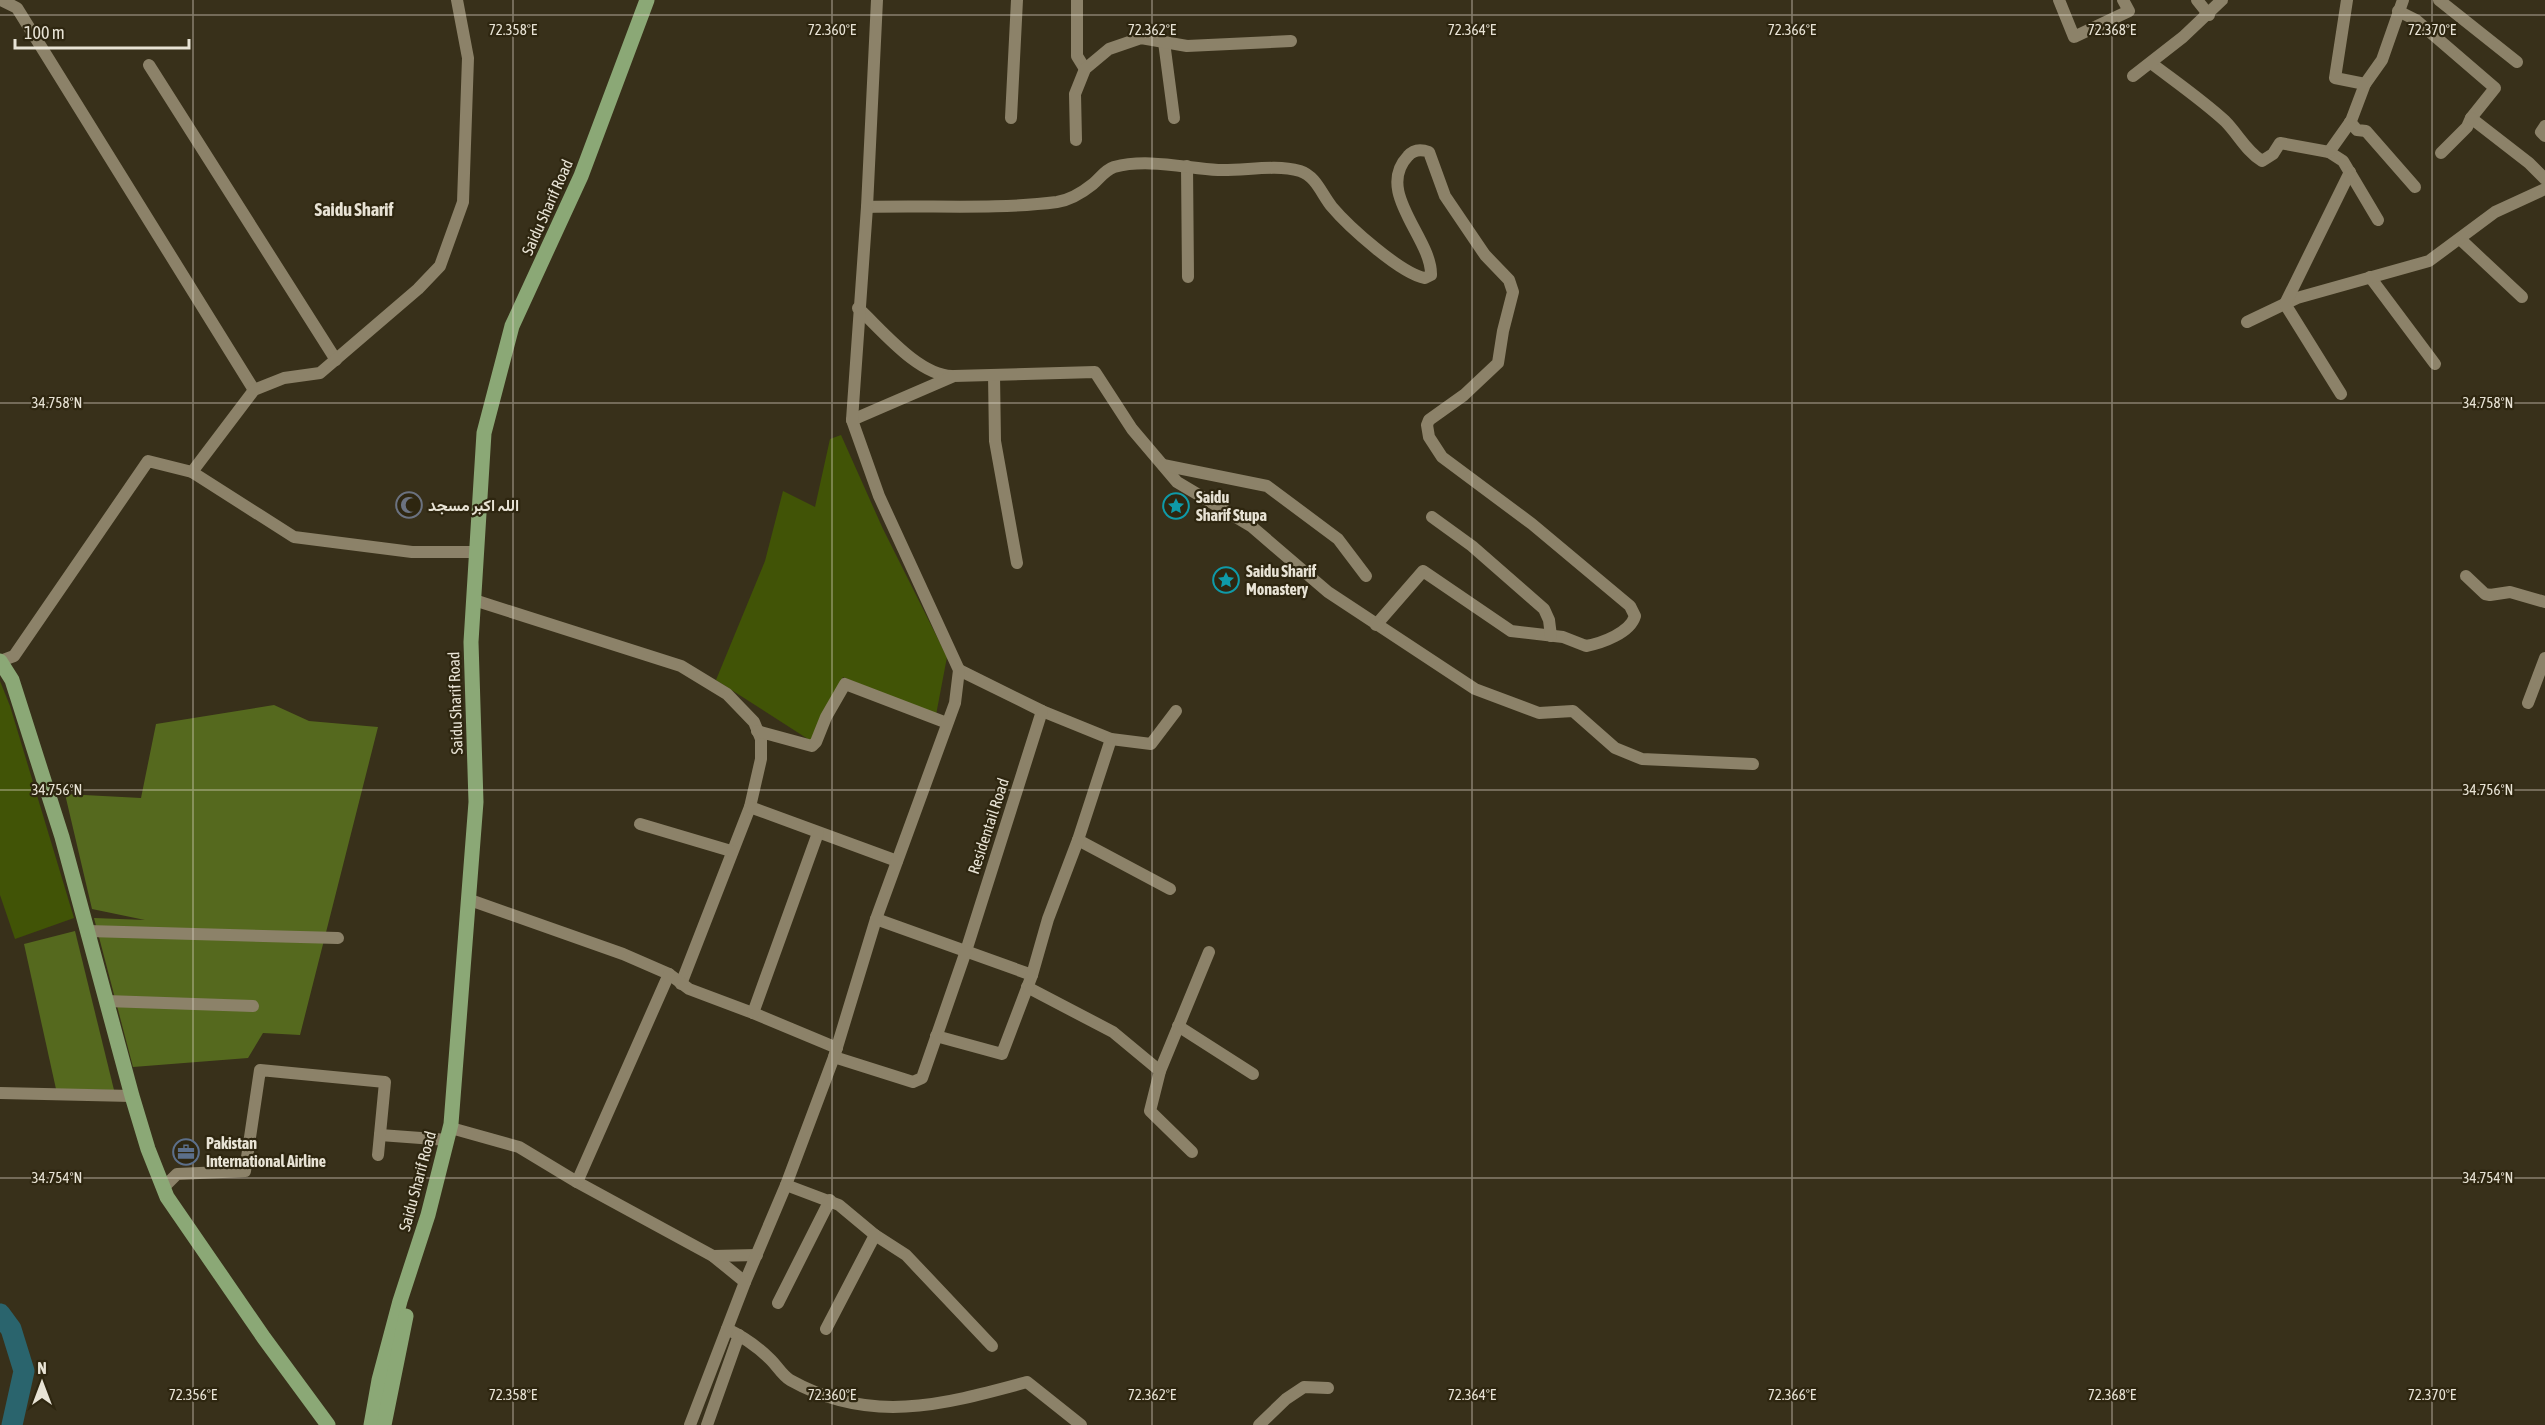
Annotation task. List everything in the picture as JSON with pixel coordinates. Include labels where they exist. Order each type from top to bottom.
[{"type":"main road","name":"Saidu Sharif Road","points":[[371,1425],[379,1380],[400,1301],[432,1216],[452,1132],[468,952],[476,802],[471,642],[484,433],[512,326],[581,176],[647,0]]},
{"type":"main road","points":[[0,661],[12,680],[62,837],[132,1096],[148,1149],[167,1197],[264,1338],[328,1425]]},
{"type":"main road","points":[[384,1425],[404,1326],[432,1216]]},
{"type":"street","points":[[1,0],[16,8],[254,390]]},
{"type":"street","points":[[192,471],[254,390],[284,378],[320,374],[418,289],[440,266],[464,202],[468,58],[457,0]]},
{"type":"street","points":[[690,1425],[745,1282],[786,1185],[835,1053],[876,920],[955,703],[959,670],[879,496],[852,420],[858,308],[867,207],[877,0]]},
{"type":"street","points":[[1011,118],[1017,0]]},
{"type":"street","points":[[1077,0],[1077,56],[1085,69]]},
{"type":"street","points":[[2059,0],[2074,37],[2128,11],[2123,0]]},
{"type":"street","points":[[2197,0],[2209,15]]},
{"type":"street","points":[[2133,76],[2209,15],[2222,0]]},
{"type":"street","points":[[2347,0],[2335,78],[2365,84]]},
{"type":"street","points":[[2439,0],[2517,62]]},
{"type":"street","points":[[2329,152],[2350,122],[2365,84],[2382,60],[2401,5],[2495,88],[2471,118],[2467,127],[2442,153]]},
{"type":"street","points":[[1076,140],[1075,94],[1085,69],[1109,50],[1141,38],[1187,46],[1291,41]]},
{"type":"street","points":[[1164,42],[1174,118]]},
{"type":"street","points":[[2151,63],[2222,119],[2240,136],[2251,154],[2262,161],[2273,154],[2280,143],[2329,152],[2343,160],[2378,220]]},
{"type":"street","points":[[149,65],[336,360]]},
{"type":"street","points":[[2471,118],[2529,163],[2545,180]]},
{"type":"street","points":[[2350,122],[2357,130],[2367,131],[2415,187]]},
{"type":"street","points":[[2545,126],[2541,132],[2545,136]]},
{"type":"street","points":[[867,207],[931,205],[986,207],[1060,201],[1079,194],[1113,168],[1154,164],[1221,170],[1291,170],[1311,176],[1337,213],[1376,248],[1415,275],[1425,278],[1431,275],[1430,262],[1404,208],[1396,180],[1410,153],[1420,150],[1429,152],[1445,196],[1485,255],[1509,280],[1513,292],[1498,363],[1464,395],[1429,420],[1427,425],[1429,437],[1442,457],[1532,524],[1630,606],[1635,613],[1634,621],[1629,627],[1592,645],[1580,644],[1563,637],[1511,631],[1424,571],[1376,625]]},
{"type":"street","points":[[1187,166],[1188,277]]},
{"type":"street","points":[[2285,303],[2350,172]]},
{"type":"street","points":[[2247,322],[2297,298],[2429,261],[2495,212],[2545,189]]},
{"type":"street","points":[[2460,239],[2522,297]]},
{"type":"street","points":[[2370,277],[2435,364]]},
{"type":"street","points":[[2285,303],[2341,394]]},
{"type":"street","points":[[858,308],[925,369],[939,376],[1095,372],[1132,429],[1177,482],[1251,526],[1328,592],[1475,689],[1539,713],[1573,711],[1615,748],[1642,759],[1753,764]]},
{"type":"street","points":[[994,375],[994,441],[1017,563]]},
{"type":"street","points":[[852,420],[954,376]]},
{"type":"street","points":[[0,661],[14,656],[148,461],[192,471],[294,537],[412,552],[477,552]]},
{"type":"street","points":[[1163,465],[1267,486],[1338,539],[1366,576]]},
{"type":"street","points":[[1432,517],[1472,546],[1544,609],[1550,620],[1551,636]]},
{"type":"street","points":[[2466,576],[2485,594],[2510,592],[2545,602]]},
{"type":"street","points":[[474,600],[681,666],[727,694],[754,722],[761,739],[761,759],[750,807],[681,984]]},
{"type":"street","points":[[2528,703],[2545,658]]},
{"type":"street","points":[[959,670],[1042,711],[1111,739],[1151,744],[1176,711]]},
{"type":"street","points":[[757,731],[812,746],[845,684],[947,723]]},
{"type":"street","name":"Residentail Road","points":[[835,1053],[913,1082],[922,1078],[966,951],[1042,711]]},
{"type":"street","points":[[936,1036],[1002,1054],[1029,981],[1048,919],[1078,840],[1111,739]]},
{"type":"street","points":[[750,807],[897,861]]},
{"type":"street","points":[[640,824],[731,851]]},
{"type":"street","points":[[753,1013],[818,833]]},
{"type":"street","points":[[1078,840],[1170,890]]},
{"type":"street","points":[[470,900],[623,954],[669,974],[689,989],[753,1013],[835,1053]]},
{"type":"street","points":[[876,920],[966,951],[1029,981],[1113,1032],[1160,1071]]},
{"type":"street","points":[[88,932],[338,938]]},
{"type":"street","points":[[1192,1152],[1150,1111],[1160,1071],[1209,952]]},
{"type":"street","points":[[578,1182],[669,974]]},
{"type":"street","points":[[106,1001],[253,1006]]},
{"type":"street","points":[[1178,1026],[1253,1074]]},
{"type":"street","points":[[164,1187],[177,1174],[245,1171],[260,1070],[386,1082],[378,1155]]},
{"type":"street","points":[[0,1093],[132,1096]]},
{"type":"street","points":[[380,1135],[452,1132],[519,1147],[713,1256],[745,1282]]},
{"type":"street","points":[[786,1185],[831,1200],[906,1256],[992,1346]]},
{"type":"street","points":[[778,1303],[831,1200]]},
{"type":"street","points":[[826,1329],[875,1235]]},
{"type":"street","points":[[713,1256],[757,1255]]},
{"type":"street","points":[[727,1329],[765,1354],[787,1378],[833,1404],[874,1412],[904,1411],[1027,1382],[1081,1425]]},
{"type":"street","points":[[707,1425],[739,1335]]},
{"type":"street","points":[[1259,1425],[1286,1399],[1304,1387],[1328,1388]]},
{"type":"green space","points":[[841,435],[883,529],[947,657],[936,715],[843,677],[811,741],[716,680],[765,561],[783,491],[815,507],[830,439]]},
{"type":"green space","points":[[0,681],[10,706],[74,918],[15,939],[0,895]]},
{"type":"green space","points":[[274,705],[309,721],[378,727],[300,1035],[263,1033],[248,1058],[133,1067],[94,918],[145,920],[92,909],[65,794],[141,798],[156,724]]},
{"type":"green space","points":[[75,931],[114,1090],[56,1089],[24,944]]},
{"type":"waterway","points":[[0,1314],[11,1329],[24,1371],[12,1425]]},
{"type":"place","name":"اللہ اکبر مسجد","points":[[409,505]]},
{"type":"place","name":"Saidu Sharif Stupa","points":[[1176,506]]},
{"type":"place","name":"Saidu Sharif Monastery","points":[[1226,580]]},
{"type":"place","name":"Pakistan International Airline","points":[[186,1152]]},
{"type":"district","name":"Saidu Sharif","points":[[354,209]]}]
